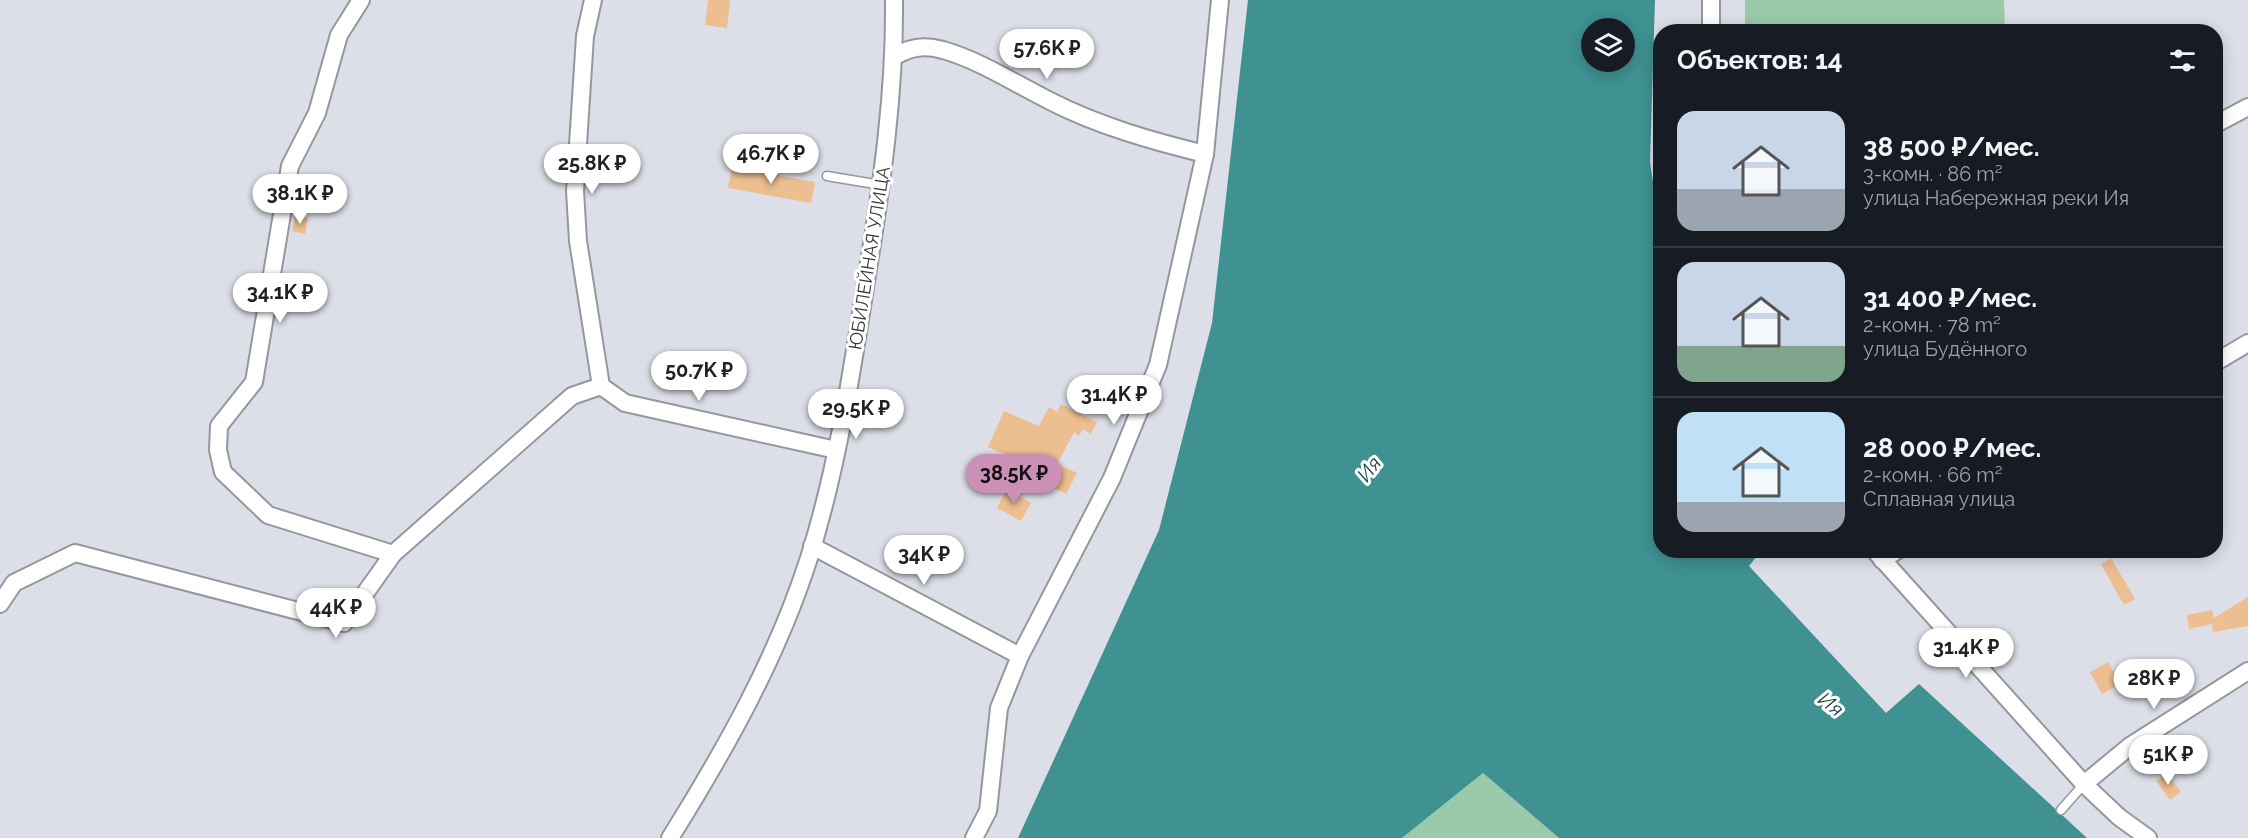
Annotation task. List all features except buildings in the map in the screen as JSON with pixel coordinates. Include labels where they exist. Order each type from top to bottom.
[{"type":"street","points":[[361,0],[339,34],[317,113],[290,166],[254,382],[219,426],[218,450],[223,472],[268,515],[393,554]]},
{"type":"street","points":[[593,0],[585,36],[575,191],[581,260],[601,386],[625,403],[836,450]]},
{"type":"street","name":"ЮБИЛЕЙНАЯ УЛИЦА","points":[[670,838],[721,753],[754,691],[792,606],[812,546],[836,450],[889,137],[895,56],[894,0]]},
{"type":"street","points":[[974,838],[988,811],[999,708],[1020,656],[1112,478],[1158,365],[1205,154],[1220,0]]},
{"type":"street","points":[[1711,0],[1711,24]]},
{"type":"street","points":[[895,56],[913,46],[942,50],[986,66],[1052,102],[1128,134],[1205,154]]},
{"type":"street","points":[[2223,120],[2248,107]]},
{"type":"street","points":[[2223,358],[2248,343]]},
{"type":"street","points":[[0,604],[14,583],[75,553],[344,623],[393,554],[572,396],[601,386]]},
{"type":"street","points":[[812,546],[1020,656]]},
{"type":"street","points":[[1881,558],[2084,784],[2119,817],[2148,838]]},
{"type":"street","points":[[2084,784],[2130,746],[2248,671]]},
{"type":"lane","points":[[827,176],[881,185]]},
{"type":"lane","points":[[2061,810],[2084,784]]},
{"type":"green space","points":[[1745,0],[2004,0],[2005,24],[1745,24]]},
{"type":"green space","points":[[1483,773],[1559,838],[1402,838]]},
{"type":"water","name":"Ия","points":[[1248,0],[1655,0],[1650,162],[1653,182],[1653,558],[1755,558],[1749,566],[1886,713],[1919,684],[2087,838],[1559,838],[1483,773],[1402,838],[1018,838],[1159,530],[1212,323]]}]
